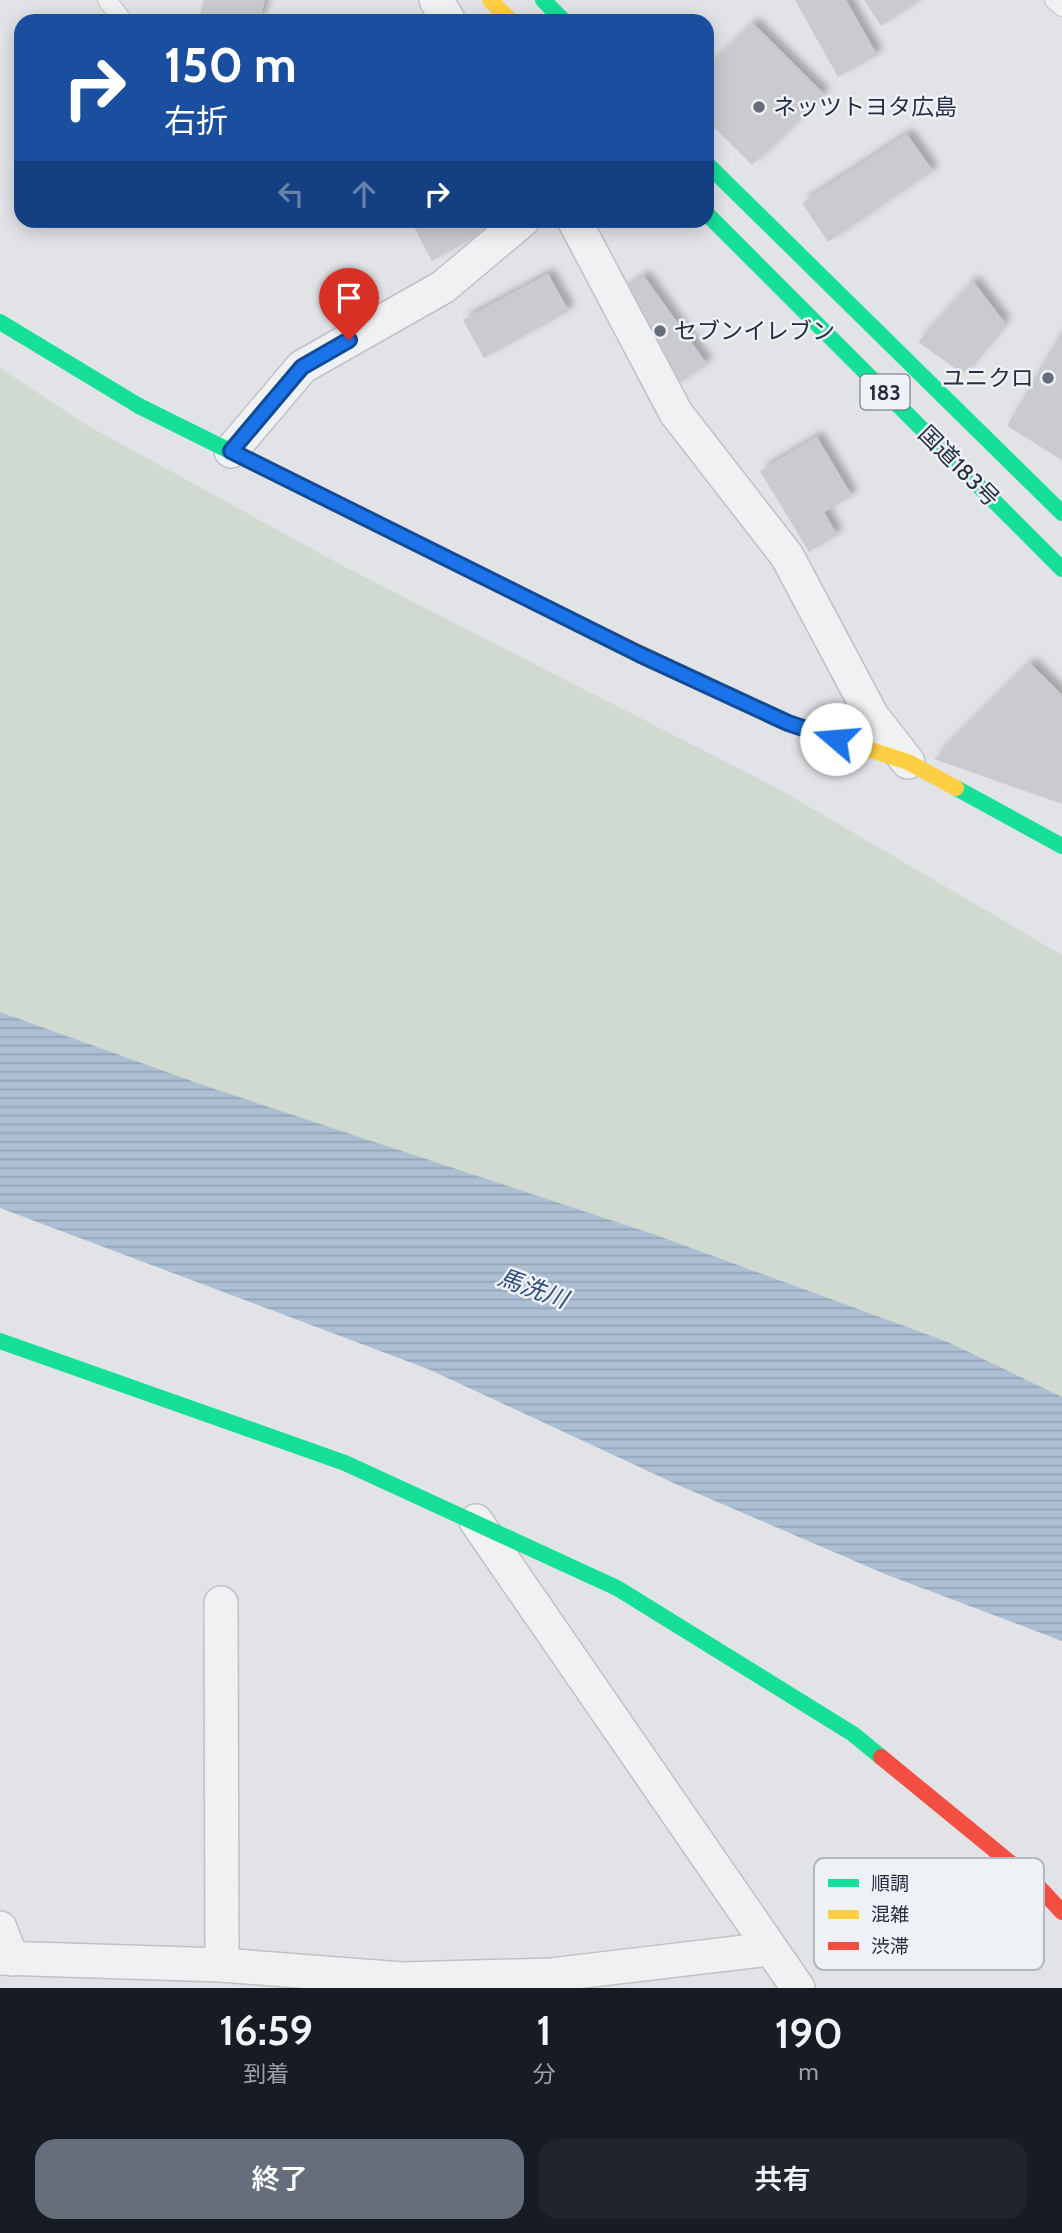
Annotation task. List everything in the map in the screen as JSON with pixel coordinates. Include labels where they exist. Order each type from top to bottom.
[{"type":"main road","points":[[490,0],[504,14]]},
{"type":"main road","points":[[543,0],[557,14]]},
{"type":"main road","name":"国道183号","points":[[714,171],[1062,513]]},
{"type":"main road","name":"国道183号","points":[[714,221],[1062,569]]},
{"type":"main road","points":[[0,322],[139,406],[438,556],[788,723],[908,762],[1062,846]]},
{"type":"main road","points":[[0,1341],[345,1463],[617,1588],[853,1734],[1004,1858]]},
{"type":"main road","points":[[1044,1893],[1062,1912]]},
{"type":"street","points":[[231,451],[302,367],[443,287],[513,228]]},
{"type":"street","points":[[578,228],[676,413],[787,556],[872,716],[908,762]]},
{"type":"street","points":[[476,1521],[798,1988]]},
{"type":"street","points":[[220,1603],[222,1965]]},
{"type":"street","points":[[0,1928],[6,1958],[222,1965],[401,1979],[558,1981],[769,1949]]},
{"type":"lane","points":[[107,0],[118,14]]},
{"type":"lane","points":[[1054,0],[1062,6]]},
{"type":"shaded area","points":[[0,368],[85,424],[343,566],[779,789],[1062,955],[1062,1397],[948,1342],[656,1235],[203,1085],[0,1012]]},
{"type":"water","name":"馬洗川","points":[[0,1012],[203,1085],[656,1235],[948,1342],[1062,1397],[1062,1641],[885,1574],[678,1485],[428,1369],[0,1208]]},
{"type":"building","points":[[204,0],[265,0],[261,14],[200,14]]},
{"type":"building","points":[[795,0],[846,0],[877,55],[838,77]]},
{"type":"building","points":[[864,0],[920,0],[881,26]]},
{"type":"building","name":"ネッツトヨタ広島","points":[[753,23],[824,94],[752,165],[714,127],[714,62]]},
{"type":"building","points":[[907,134],[933,171],[828,242],[802,203]]},
{"type":"building","points":[[414,228],[491,228],[432,261]]},
{"type":"building","points":[[548,274],[569,311],[484,358],[463,320]]},
{"type":"building","name":"セブンイレブン","points":[[644,276],[707,364],[676,386],[613,298]]},
{"type":"building","points":[[973,281],[1005,323],[963,374],[918,342]]},
{"type":"building","name":"ユニクロ","points":[[1062,331],[1062,460],[1007,426]]},
{"type":"building","points":[[817,437],[852,496],[824,512],[837,535],[809,552],[760,471]]},
{"type":"building","points":[[1030,663],[1062,695],[1062,804],[934,759]]},
{"type":"traffic: fast","points":[[543,0],[557,14]]},
{"type":"traffic: fast","points":[[714,171],[1062,513]]},
{"type":"traffic: fast","points":[[714,221],[1062,569]]},
{"type":"traffic: fast","points":[[0,322],[139,406],[579,624]]},
{"type":"traffic: fast","points":[[956,788],[1062,846]]},
{"type":"traffic: fast","points":[[0,1341],[345,1463],[617,1588],[853,1734],[881,1757]]},
{"type":"traffic: slow","points":[[490,0],[504,14]]},
{"type":"traffic: slow","points":[[579,624],[788,723],[908,762],[956,788]]},
{"type":"traffic: jam","points":[[881,1757],[1004,1858]]},
{"type":"traffic: jam","points":[[1044,1893],[1062,1912]]},
{"type":"place","name":"ネッツトヨタ広島","points":[[759,107]]},
{"type":"place","name":"セブンイレブン","points":[[660,331]]},
{"type":"place","name":"ユニクロ","points":[[1048,378]]},
{"type":"route","points":[[349,340],[302,367],[231,451],[639,654],[788,723],[836,739]]}]
